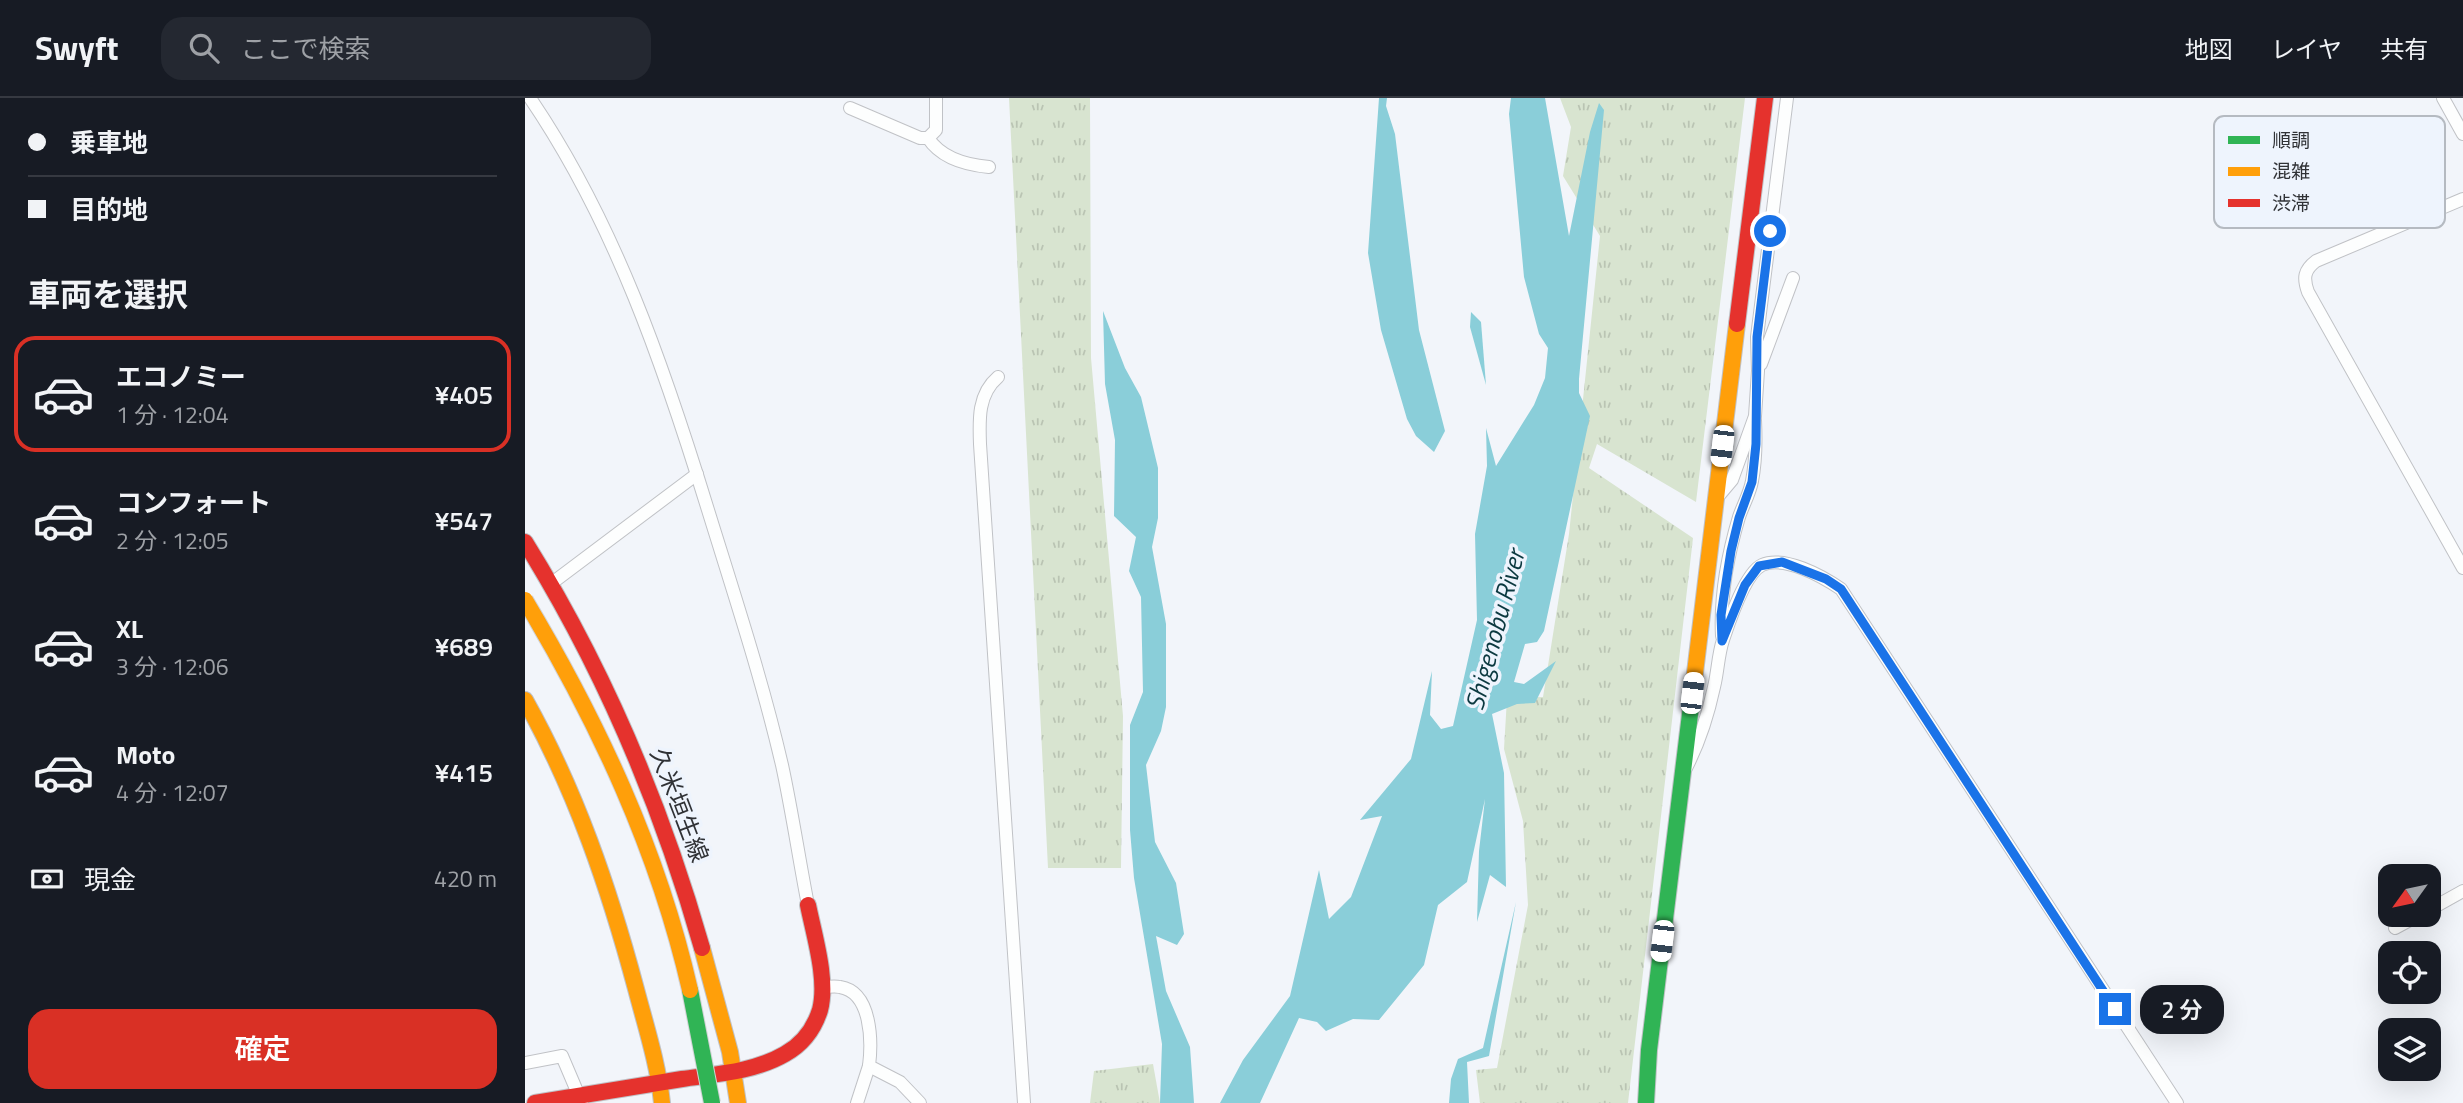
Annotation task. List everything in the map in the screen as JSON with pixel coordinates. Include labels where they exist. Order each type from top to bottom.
[{"type":"main road","points":[[1646,1103],[1649,1050],[1765,98]]},
{"type":"main road","name":"久米垣生線","points":[[525,542],[552,583],[600,674],[662,817],[689,896],[735,1071],[738,1103]]},
{"type":"main road","points":[[552,583],[525,602],[570,676],[607,748],[639,824],[667,902],[687,973],[704,1046],[712,1103]]},
{"type":"main road","points":[[525,700],[570,789],[598,855],[619,921],[661,1083],[662,1103]]},
{"type":"main road","points":[[535,1103],[575,1099],[735,1071],[784,1057],[811,1032],[823,1000],[808,905]]},
{"type":"street","points":[[530,98],[559,141],[601,219],[674,401],[754,659],[776,741],[808,905]]},
{"type":"street","points":[[850,108],[920,138],[927,138],[936,130],[936,98]]},
{"type":"street","points":[[1682,776],[1696,748],[1714,687],[1722,641],[1721,615],[1731,551],[1752,482],[1756,444],[1757,337],[1787,98]]},
{"type":"street","points":[[2443,98],[2463,134]]},
{"type":"street","points":[[927,138],[941,152],[970,165],[989,167]]},
{"type":"street","points":[[2445,207],[2463,199]]},
{"type":"street","points":[[2394,228],[2316,261],[2307,269],[2304,281],[2463,568]]},
{"type":"street","points":[[1758,371],[1793,278]]},
{"type":"street","points":[[998,377],[989,384],[984,393],[979,424],[1024,1103]]},
{"type":"street","points":[[1716,499],[1732,480],[1755,416]]},
{"type":"street","points":[[552,583],[697,474]]},
{"type":"street","points":[[1722,641],[1745,585],[1759,566],[1782,562],[1826,579],[1841,589],[2177,1103]]},
{"type":"street","points":[[2441,903],[2463,891]]},
{"type":"street","points":[[823,987],[840,987],[857,997],[868,1018],[872,1043],[869,1066],[857,1103]]},
{"type":"street","points":[[525,1063],[562,1056],[575,1099]]},
{"type":"street","points":[[869,1066],[900,1082],[920,1103]]},
{"type":"green space","points":[[1009,98],[1090,98],[1091,358],[1123,716],[1121,868],[1048,868]]},
{"type":"green space","points":[[1560,98],[1745,98],[1696,502],[1597,444],[1589,468],[1693,538],[1628,1103],[1480,1103],[1476,1070],[1497,1068],[1528,905],[1523,821],[1504,749],[1507,698],[1543,697],[1569,534],[1600,236],[1563,176],[1571,127]]},
{"type":"green space","points":[[1153,1064],[1160,1103],[1090,1103],[1094,1071]]},
{"type":"water","points":[[1379,98],[1387,98],[1386,106],[1395,134],[1419,330],[1445,431],[1434,452],[1416,436],[1407,419],[1381,330],[1368,253]]},
{"type":"water","name":"Shigenobu River","points":[[1511,98],[1545,98],[1569,236],[1590,132],[1599,103],[1604,110],[1579,379],[1579,393],[1590,416],[1544,631],[1537,642],[1525,644],[1514,682],[1524,684],[1556,661],[1535,703],[1517,704],[1492,714],[1504,773],[1506,887],[1490,875],[1477,922],[1479,851],[1485,799],[1467,882],[1438,905],[1424,965],[1379,1020],[1353,1019],[1326,1031],[1317,1022],[1299,1018],[1260,1103],[1220,1103],[1243,1060],[1290,996],[1319,870],[1329,919],[1351,897],[1382,816],[1360,820],[1411,759],[1432,671],[1430,715],[1441,729],[1453,726],[1477,620],[1475,534],[1487,466],[1486,428],[1496,466],[1534,405],[1545,378],[1548,348],[1539,334],[1524,277],[1509,114]]},
{"type":"water","points":[[1103,311],[1125,368],[1141,397],[1158,468],[1158,518],[1152,547],[1166,624],[1166,707],[1161,731],[1146,765],[1155,842],[1176,883],[1184,934],[1177,945],[1156,936],[1166,991],[1190,1047],[1194,1103],[1160,1103],[1162,1044],[1134,878],[1130,830],[1130,725],[1143,692],[1141,597],[1129,571],[1136,537],[1114,516],[1115,440],[1105,384]]},
{"type":"water","points":[[1471,312],[1481,322],[1486,385],[1470,327]]},
{"type":"water","points":[[1516,902],[1489,1056],[1467,1062],[1469,1103],[1449,1103],[1451,1079],[1458,1059],[1483,1048]]},
{"type":"traffic: fast","points":[[1646,1103],[1649,1050],[1691,706]]},
{"type":"traffic: fast","points":[[690,990],[712,1103]]},
{"type":"traffic: slow","points":[[1691,706],[1737,324]]},
{"type":"traffic: slow","points":[[525,600],[577,693],[623,788],[661,887],[690,990]]},
{"type":"traffic: slow","points":[[525,700],[560,769],[602,877],[648,1031],[662,1103]]},
{"type":"traffic: slow","points":[[702,948],[730,1052],[738,1103]]},
{"type":"traffic: jam","points":[[1737,324],[1765,98]]},
{"type":"traffic: jam","points":[[525,542],[580,639],[628,739],[668,842],[702,948]]},
{"type":"traffic: jam","points":[[535,1103],[735,1071],[761,1065],[791,1050],[811,1030],[822,998],[819,958],[808,905]]},
{"type":"route","points":[[1770,231],[1757,337],[1756,444],[1752,482],[1731,551],[1721,615],[1722,641],[1745,585],[1759,566],[1769,562],[1782,562],[1826,579],[1841,589],[2115,1009]]}]
